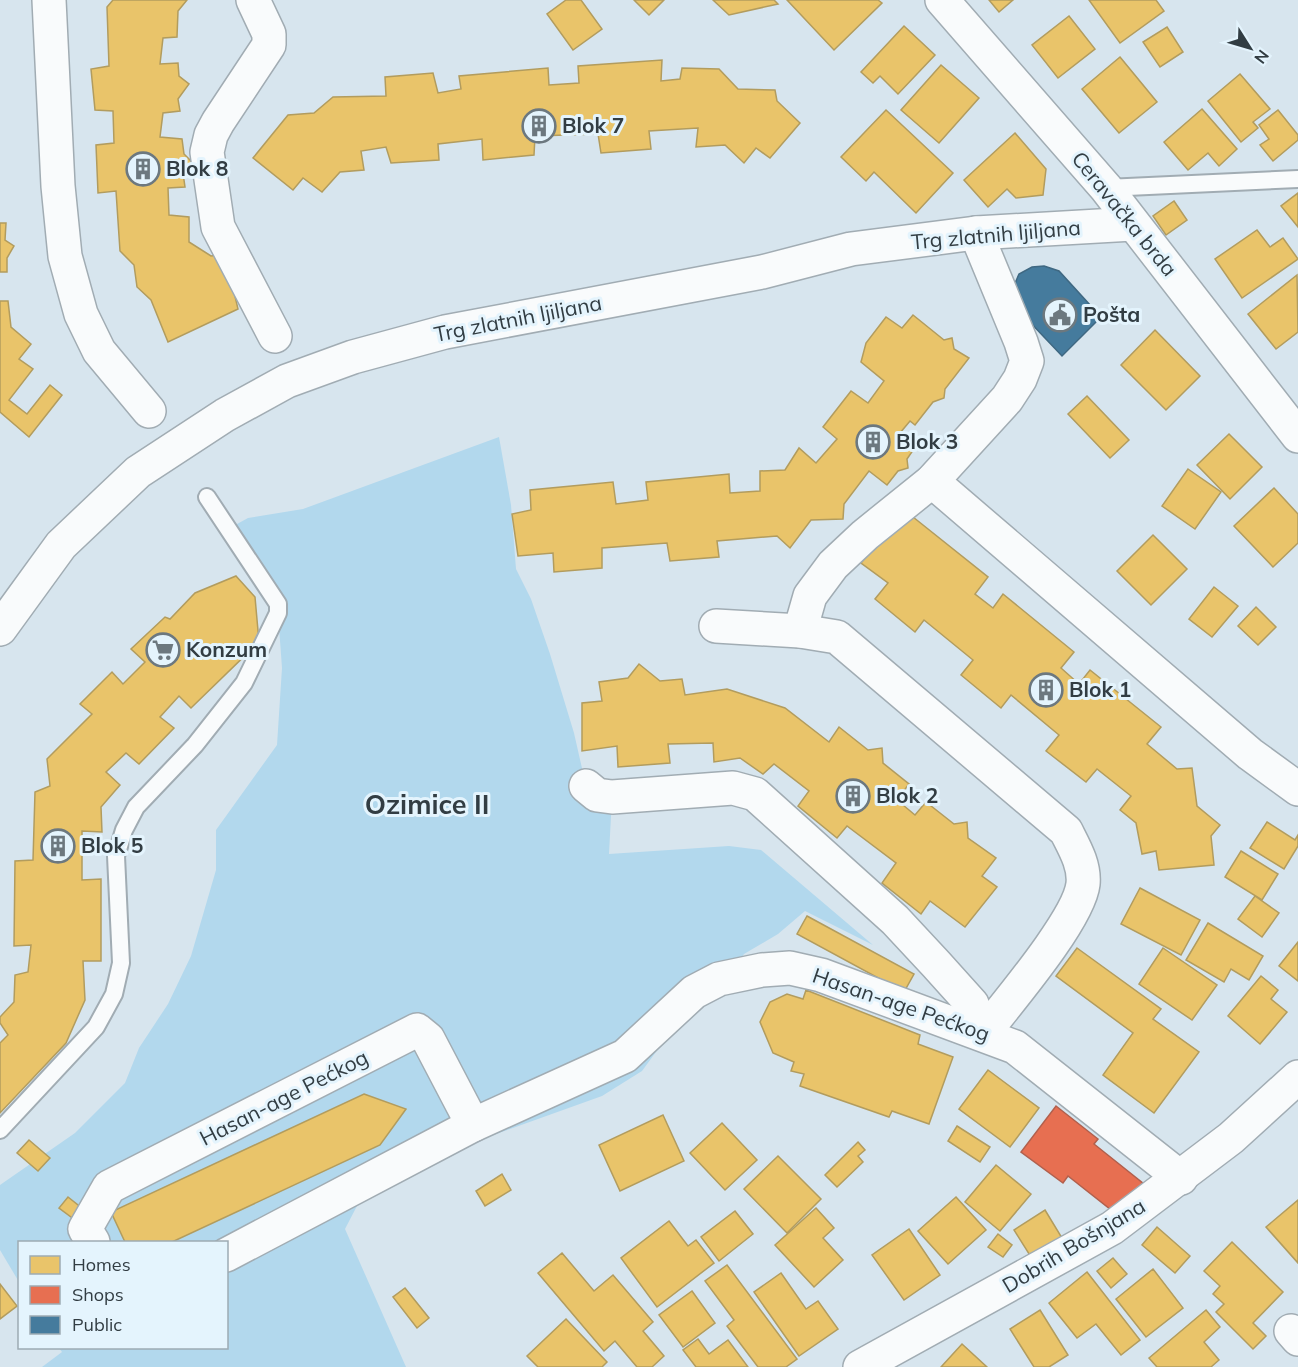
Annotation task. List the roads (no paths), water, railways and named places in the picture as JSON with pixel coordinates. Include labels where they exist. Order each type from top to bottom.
[{"type":"street","points":[[49,0],[58,186],[65,256],[81,314],[99,351],[149,411]]},
{"type":"street","points":[[253,0],[269,34],[269,45],[218,122],[211,135],[207,152],[218,227],[274,336]]},
{"type":"street","name":"Ceravačka brda","points":[[942,0],[1106,188],[1298,436]]},
{"type":"street","name":"Trg zlatnih ljiljana","points":[[0,629],[61,545],[138,472],[225,415],[287,381],[352,357],[445,332],[762,272],[851,249],[976,233],[1133,224]]},
{"type":"street","points":[[800,631],[810,596],[833,565],[865,535],[932,481],[1007,399],[1020,379],[1027,361],[976,233]]},
{"type":"street","points":[[932,481],[1250,754],[1298,789]]},
{"type":"street","points":[[716,626],[800,631],[837,637],[1066,831],[1078,854],[1083,883],[1072,915],[983,1034]]},
{"type":"street","points":[[586,786],[597,795],[612,797],[733,788],[755,794],[895,920],[972,1004],[983,1034]]},
{"type":"street","name":"Hasan-age Pećkog","points":[[228,1254],[473,1125],[625,1056],[694,992],[719,979],[762,970],[790,968],[822,975],[1015,1047],[1181,1178]]},
{"type":"street","name":"Hasan-age Pećkog","points":[[92,1241],[85,1229],[109,1187],[417,1030],[428,1039],[473,1125]]},
{"type":"street","name":"Dobrih Bošnjana","points":[[860,1367],[1112,1228],[1231,1138],[1298,1077]]},
{"type":"lane","points":[[1106,188],[1298,179]]},
{"type":"lane","points":[[0,1130],[96,1026],[114,994],[121,963],[116,856],[124,830],[136,807],[195,745],[244,683],[278,613],[278,604],[207,497]]},
{"type":"place","name":"Blok 7","points":[[539,126]]},
{"type":"place","name":"Blok 8","points":[[143,169]]},
{"type":"place","name":"Pošta","points":[[1060,315]]},
{"type":"place","name":"Blok 3","points":[[873,442]]},
{"type":"place","name":"Konzum","points":[[163,650]]},
{"type":"place","name":"Blok 1","points":[[1046,690]]},
{"type":"place","name":"Blok 2","points":[[853,796]]},
{"type":"place","name":"Blok 5","points":[[58,846]]},
{"type":"district","name":"Ozimice II","points":[[427,805]]}]
